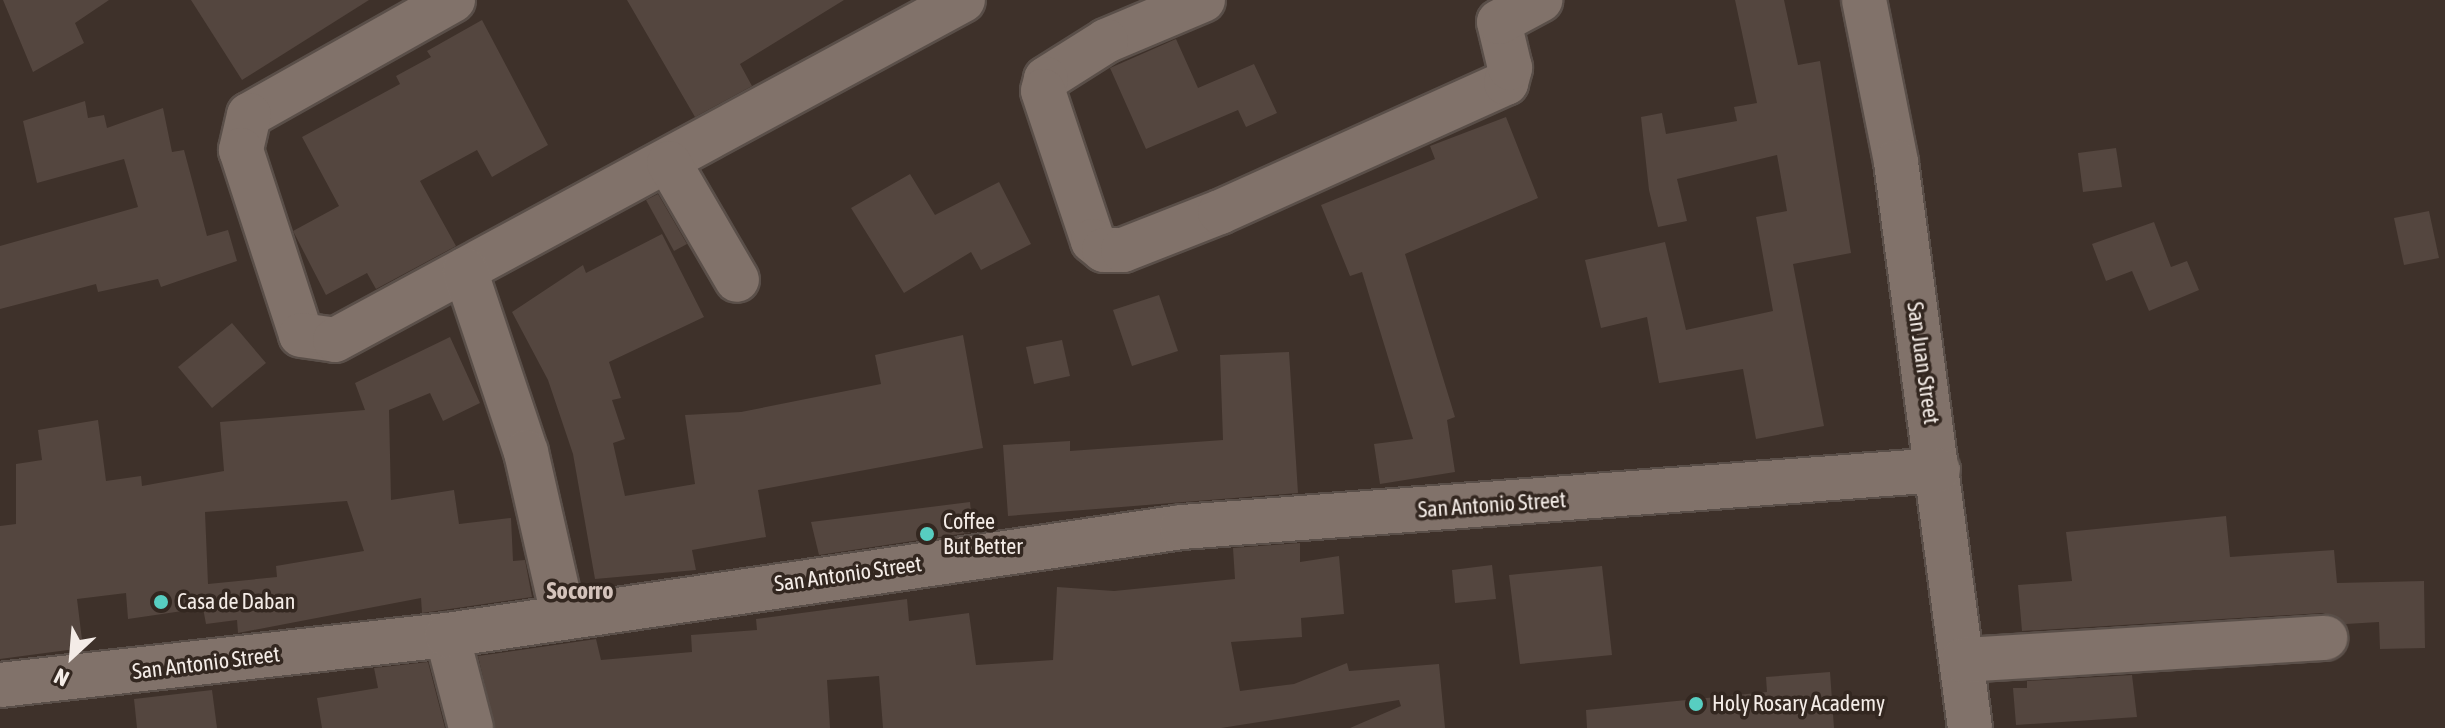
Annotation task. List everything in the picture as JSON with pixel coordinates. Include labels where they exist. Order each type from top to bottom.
[{"type":"street","points":[[453,0],[249,115],[241,150],[301,335],[335,340],[669,163],[963,0]]},
{"type":"street","points":[[1203,0],[1106,41],[1046,79],[1043,91],[1088,226],[1104,250],[1123,250],[1220,212],[1506,83],[1510,68],[1499,22],[1540,0]]},
{"type":"street","name":"San Juan Street","points":[[1864,0],[1896,162],[1970,728]]},
{"type":"street","points":[[669,163],[737,280]]},
{"type":"street","points":[[465,270],[526,452],[563,615]]},
{"type":"street","name":"San Antonio Street","points":[[0,685],[447,635],[563,615],[1182,527],[1938,470]]},
{"type":"street","points":[[447,635],[471,728]]},
{"type":"street","points":[[1963,660],[2325,638]]},
{"type":"building","points":[[3,0],[109,0],[75,23],[84,43],[33,72]]},
{"type":"building","points":[[191,0],[369,0],[242,80]]},
{"type":"building","points":[[627,0],[844,0],[740,64],[752,86],[695,117]]},
{"type":"building","points":[[1735,0],[1784,0],[1798,65],[1820,61],[1851,253],[1793,264],[1824,426],[1756,439],[1743,369],[1659,383],[1647,317],[1601,328],[1585,260],[1665,242],[1686,330],[1773,311],[1756,217],[1787,211],[1777,155],[1677,179],[1687,221],[1658,227],[1649,190],[1641,117],[1662,113],[1666,134],[1737,121],[1734,107],[1757,103]]},
{"type":"building","points":[[482,20],[548,145],[492,177],[477,150],[420,181],[456,246],[376,289],[367,273],[326,295],[293,231],[339,206],[302,137],[400,84],[396,76],[431,57],[427,51]]},
{"type":"building","points":[[1176,39],[1198,88],[1254,64],[1277,113],[1246,127],[1238,110],[1146,149],[1110,68]]},
{"type":"building","points":[[85,101],[88,118],[104,115],[107,128],[163,108],[172,152],[184,150],[207,236],[228,230],[237,261],[161,287],[158,279],[98,292],[96,284],[0,309],[0,246],[138,207],[124,159],[37,183],[23,121]]},
{"type":"building","points":[[1506,117],[1538,198],[1405,254],[1455,417],[1447,420],[1455,472],[1380,484],[1374,444],[1413,439],[1362,272],[1350,276],[1321,205],[1435,159],[1430,146]]},
{"type":"building","points":[[2116,148],[2122,187],[2083,192],[2078,153]]},
{"type":"building","points":[[910,174],[935,215],[999,182],[1031,244],[981,270],[971,252],[904,293],[851,208]]},
{"type":"building","points":[[658,194],[687,244],[674,251],[646,200]]},
{"type":"building","points":[[2429,211],[2439,258],[2404,265],[2394,218]]},
{"type":"building","points":[[2154,222],[2171,267],[2187,261],[2199,290],[2149,311],[2132,271],[2106,281],[2092,244]]},
{"type":"building","points":[[662,234],[704,317],[609,362],[621,398],[612,400],[625,439],[613,443],[625,496],[695,484],[685,415],[741,412],[881,384],[875,355],[963,335],[983,448],[758,490],[766,537],[692,550],[696,570],[595,579],[573,454],[548,380],[512,312],[583,265],[586,273]]},
{"type":"building","points":[[1159,295],[1178,351],[1132,366],[1113,310]]},
{"type":"building","points":[[232,323],[266,363],[212,408],[178,367]]},
{"type":"building","points":[[450,337],[480,403],[443,421],[430,393],[389,410],[391,500],[454,490],[459,524],[511,518],[513,561],[525,560],[532,597],[422,613],[421,598],[238,633],[237,620],[206,624],[203,608],[128,619],[126,593],[77,599],[83,648],[0,659],[0,526],[16,524],[16,464],[42,460],[38,430],[98,420],[106,481],[141,476],[142,486],[224,471],[220,422],[365,410],[355,383]],"holes":[[[347,501],[364,551],[276,566],[277,577],[208,584],[205,512]]]},
{"type":"building","points":[[1062,340],[1070,376],[1034,384],[1026,347]]},
{"type":"building","points":[[1289,352],[1298,493],[1008,516],[1003,445],[1070,441],[1070,451],[1223,440],[1220,355]]},
{"type":"building","points":[[970,502],[973,532],[819,555],[811,522]]},
{"type":"building","points":[[2226,516],[2230,557],[2334,550],[2337,583],[2424,581],[2425,648],[2380,649],[2379,622],[2346,624],[2323,613],[2022,631],[2018,585],[2072,581],[2066,532]]},
{"type":"building","points":[[1300,543],[1300,562],[1339,556],[1344,614],[1301,618],[1302,637],[1231,642],[1240,691],[1294,684],[1347,663],[1349,671],[1439,664],[1445,728],[1350,728],[1401,706],[1399,700],[1221,728],[883,728],[879,676],[827,680],[830,728],[495,728],[478,656],[596,639],[601,660],[692,652],[691,635],[757,630],[756,619],[907,599],[909,621],[969,613],[976,665],[1053,660],[1057,587],[1114,591],[1235,579],[1233,548]]},
{"type":"building","points":[[1492,565],[1496,599],[1455,603],[1452,570]]},
{"type":"building","points":[[1602,566],[1612,655],[1520,664],[1509,575]]},
{"type":"building","points":[[428,662],[445,728],[322,728],[317,698],[378,688],[374,668]]},
{"type":"building","points":[[1830,672],[1834,728],[1587,728],[1586,710],[1767,692],[1766,677]]},
{"type":"building","points":[[2132,675],[2137,717],[2016,725],[2013,688],[2027,688],[2027,681]]},
{"type":"building","points":[[212,690],[217,728],[137,728],[134,699]]},
{"type":"place","name":"Coffee But Better","points":[[927,534]]},
{"type":"place","name":"Casa de Daban","points":[[161,602]]},
{"type":"place","name":"Holy Rosary Academy","points":[[1696,704]]},
{"type":"district","name":"Socorro","points":[[580,591]]}]
